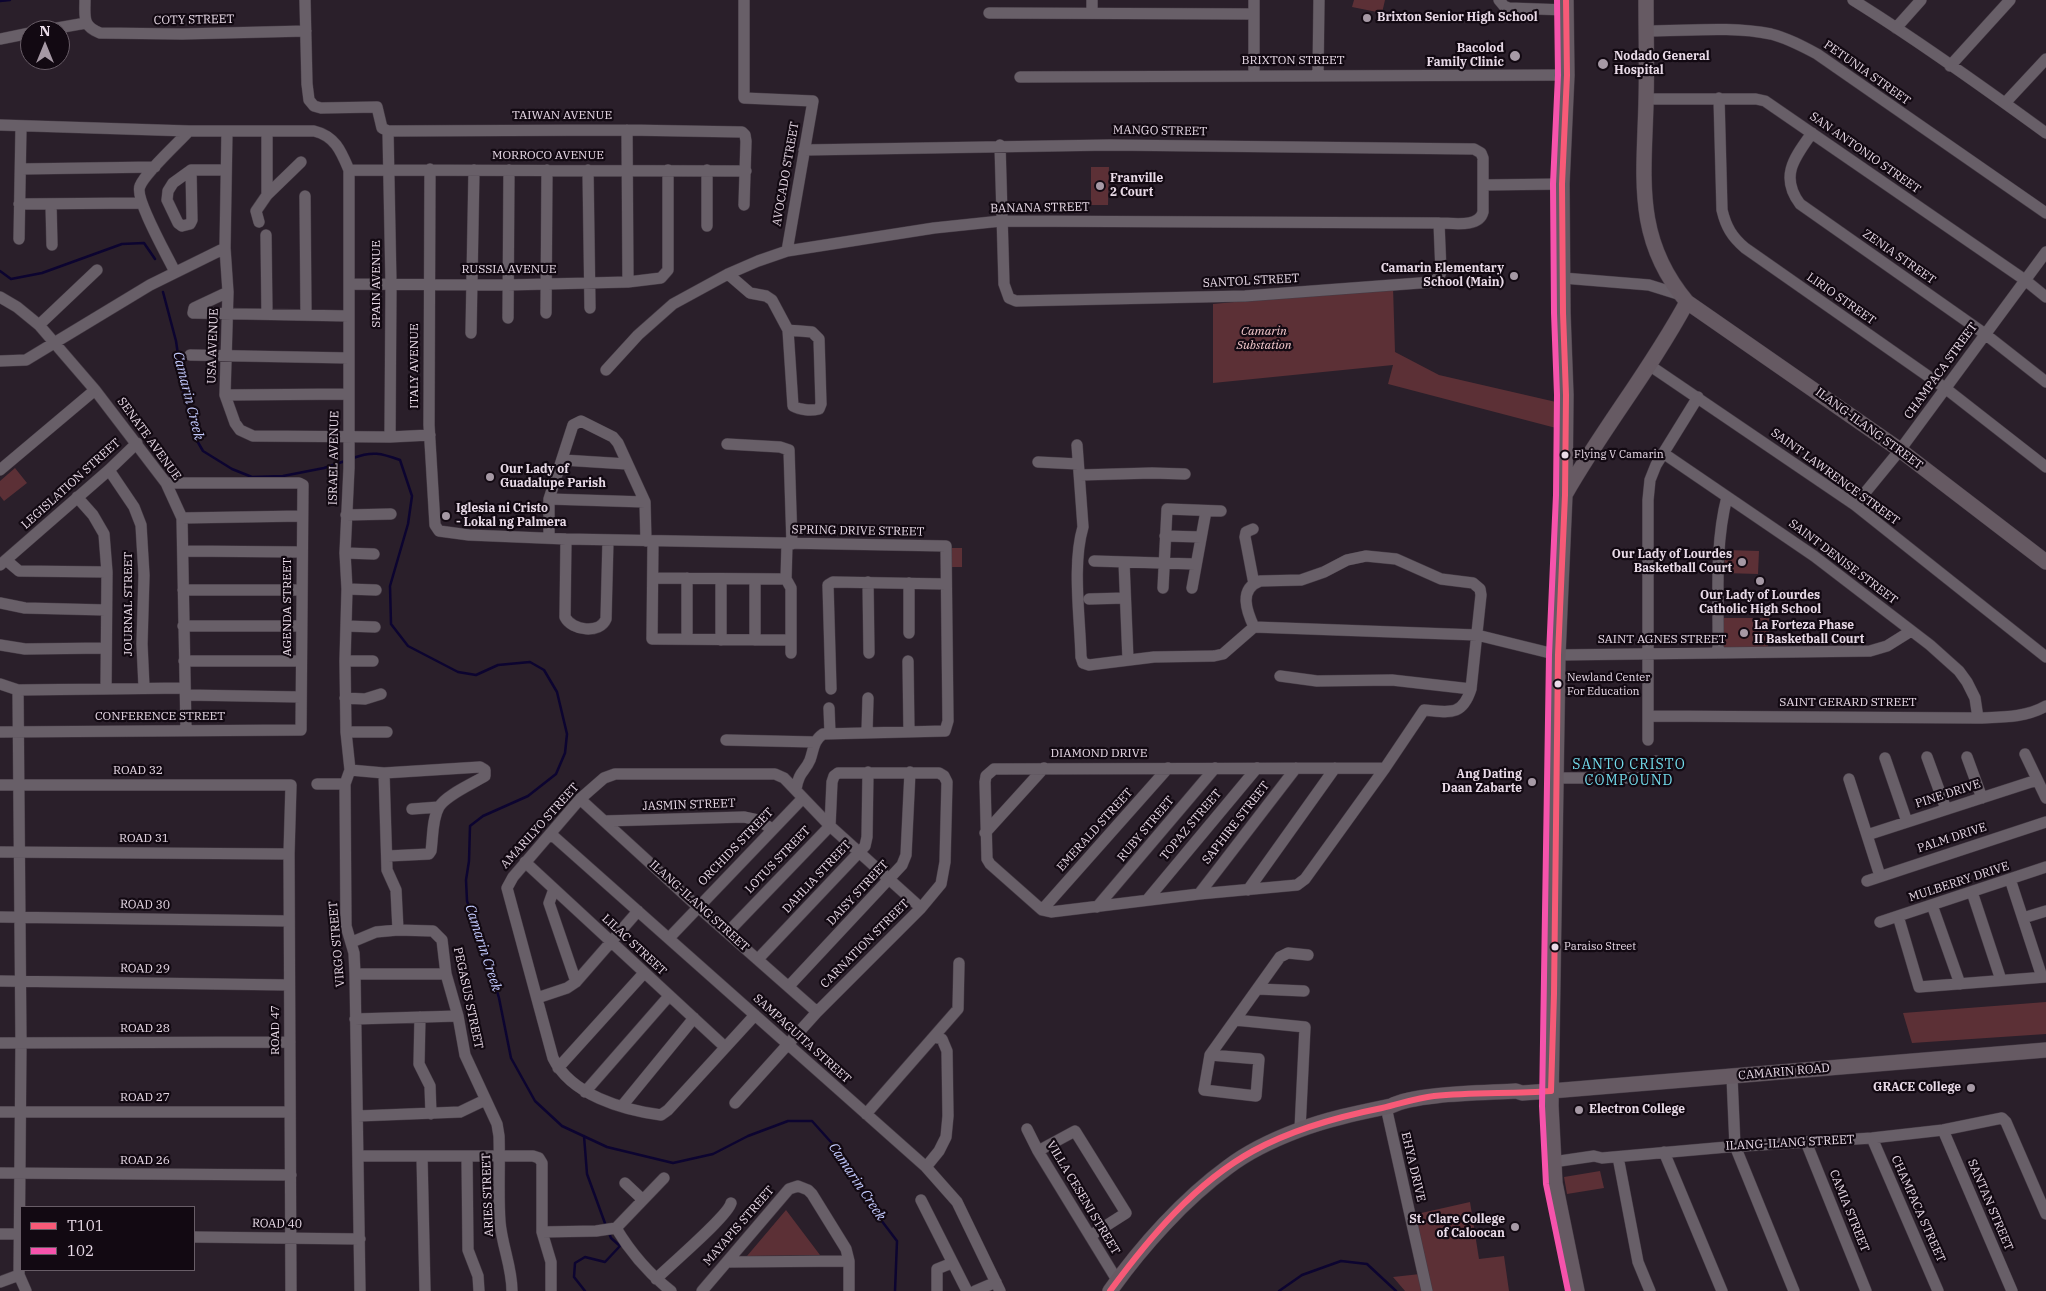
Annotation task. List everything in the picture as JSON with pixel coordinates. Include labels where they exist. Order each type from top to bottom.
[{"type":"main road","points":[[1565,495],[1582,465],[1672,330],[1684,298],[1669,277],[1654,249],[1644,204],[1646,0]]},
{"type":"main road","points":[[1566,5],[1567,75],[1562,184],[1566,394],[1565,495],[1558,655],[1551,1091],[1553,1162],[1558,1199],[1577,1291]]},
{"type":"main road","name":"ILANG-ILANG STREET","points":[[1684,298],[1900,450],[2046,562]]},
{"type":"main road","name":"CAMARIN ROAD","points":[[1114,1286],[1177,1211],[1212,1180],[1245,1156],[1300,1129],[1388,1107],[1398,1102],[1432,1097],[1516,1091],[1551,1091],[2046,1050]]},
{"type":"street","points":[[70,26],[86,23],[85,0]]},
{"type":"street","points":[[305,0],[309,100],[314,106],[321,108],[376,107],[379,122],[382,128],[388,131]]},
{"type":"street","name":"AVOCADO STREET","points":[[744,0],[744,98],[813,101],[787,251]]},
{"type":"street","points":[[1092,0],[1092,13]]},
{"type":"street","points":[[1254,0],[1254,75]]},
{"type":"street","points":[[1318,75],[1319,0]]},
{"type":"street","points":[[1499,0],[1504,6],[1510,8],[1566,5]]},
{"type":"street","points":[[1852,0],[1896,28],[2046,133]]},
{"type":"street","points":[[1896,28],[1921,0]]},
{"type":"street","points":[[1950,66],[2010,0]]},
{"type":"street","points":[[990,13],[1254,14]]},
{"type":"street","name":"COTY STREET","points":[[86,23],[90,29],[100,33],[182,34],[306,31]]},
{"type":"street","name":"PETUNIA STREET","points":[[1646,31],[1742,31],[1771,34],[1794,41],[1817,54],[2046,213]]},
{"type":"street","points":[[0,39],[20,35]]},
{"type":"street","points":[[2005,103],[2046,59]]},
{"type":"street","name":"BRIXTON STREET","points":[[1020,77],[1567,75]]},
{"type":"street","name":"SAN ANTONIO STREET","points":[[1646,99],[1719,98],[1756,99],[1765,102],[2025,280],[2046,297]]},
{"type":"street","name":"LIRIO STREET","points":[[1719,98],[1722,210],[1725,224],[1733,238],[1945,388],[2046,467]]},
{"type":"street","points":[[0,125],[189,131],[266,131],[267,195]]},
{"type":"street","points":[[19,240],[21,127]]},
{"type":"street","points":[[627,130],[628,282]]},
{"type":"street","points":[[172,274],[141,203],[138,189],[140,184],[189,131]]},
{"type":"street","name":"USA AVENUE","points":[[227,131],[225,248],[228,315],[225,395],[234,423],[240,430],[253,436],[390,437],[430,435]]},
{"type":"street","name":"ISRAEL AVENUE","points":[[266,131],[314,131],[324,134],[340,149],[350,170],[350,448],[345,554],[347,589],[345,698],[350,770]]},
{"type":"street","name":"TAIWAN AVENUE","points":[[388,131],[736,131],[742,132],[745,135],[746,171]]},
{"type":"street","name":"SPAIN AVENUE","points":[[388,131],[391,284],[390,437]]},
{"type":"street","name":"ZENIA STREET","points":[[1812,133],[1791,166],[1789,183],[1793,195],[1800,204],[1985,334],[2046,382]]},
{"type":"street","name":"MANGO STREET","points":[[804,150],[1130,145],[1474,149],[1481,152],[1483,158],[1483,185]]},
{"type":"street","points":[[1000,146],[1002,221]]},
{"type":"street","points":[[259,222],[256,211],[267,195],[301,162]]},
{"type":"street","points":[[21,169],[155,167]]},
{"type":"street","name":"MORROCO AVENUE","points":[[350,170],[389,168],[746,171]]},
{"type":"street","name":"ITALY AVENUE","points":[[430,169],[429,425],[435,525],[439,531],[469,535]]},
{"type":"street","points":[[191,170],[226,170]]},
{"type":"street","points":[[471,333],[474,170]]},
{"type":"street","points":[[508,318],[510,170]]},
{"type":"street","points":[[546,313],[547,170]]},
{"type":"street","points":[[588,170],[590,308]]},
{"type":"street","name":"RUSSIA AVENUE","points":[[349,284],[507,285],[656,280],[666,274],[668,270],[668,170]]},
{"type":"street","points":[[706,170],[707,226]]},
{"type":"street","points":[[744,205],[746,171]]},
{"type":"street","points":[[1483,185],[1562,184]]},
{"type":"street","name":"BANANA STREET","points":[[606,370],[638,335],[673,304],[728,274],[787,251],[934,228],[1002,221],[1473,222],[1479,220],[1483,212],[1483,185]]},
{"type":"street","points":[[305,196],[306,314]]},
{"type":"street","points":[[19,204],[141,203]]},
{"type":"street","points":[[51,204],[52,245]]},
{"type":"street","name":"SANTOL STREET","points":[[1002,221],[1004,284],[1009,298],[1023,302],[1246,296],[1433,282],[1440,277],[1441,272],[1439,223]]},
{"type":"street","points":[[266,235],[267,314]]},
{"type":"street","points":[[1,363],[26,360],[150,285],[225,248]]},
{"type":"street","name":"CHAMPACA STREET","points":[[1855,505],[1900,450],[2046,252]]},
{"type":"street","points":[[39,325],[97,270]]},
{"type":"street","points":[[728,274],[750,293],[766,296],[772,300],[788,330],[793,406],[798,409],[819,409],[822,404],[819,339],[812,332],[788,330]]},
{"type":"street","points":[[1649,285],[1669,277]]},
{"type":"street","points":[[1563,278],[1649,285],[1684,298]]},
{"type":"street","points":[[228,292],[194,308],[192,312],[228,315],[306,314],[349,316]]},
{"type":"street","name":"SENATE AVENUE","points":[[0,297],[17,307],[39,325],[95,390],[166,483],[182,518],[186,730]]},
{"type":"street","points":[[190,355],[349,358]]},
{"type":"street","name":"SAINT LAWRENCE STREET","points":[[1649,365],[1855,505],[2046,657]]},
{"type":"street","points":[[0,470],[95,390]]},
{"type":"street","points":[[225,395],[349,394]]},
{"type":"street","points":[[1648,740],[1648,500],[1650,480],[1662,453],[1698,397]]},
{"type":"street","points":[[548,538],[550,499],[573,425],[581,421],[613,437],[622,451],[645,502],[653,578],[652,639],[791,640]]},
{"type":"street","name":"LEGISLATION STREET","points":[[3,562],[109,470],[137,443]]},
{"type":"street","points":[[727,444],[780,446],[789,450],[790,544],[786,579],[791,588],[791,653]]},
{"type":"street","points":[[1042,910],[1051,912],[1198,894],[1292,887],[1302,883],[1385,768],[1424,710],[1452,713],[1461,708],[1467,699],[1470,689],[1481,595],[1477,585],[1441,579],[1410,563],[1396,559],[1356,557],[1301,580],[1260,581],[1254,584],[1250,587],[1246,602],[1247,612],[1254,627],[1222,654],[1128,660],[1089,665],[1083,663],[1081,657],[1077,564],[1079,540],[1083,527],[1077,445]]},
{"type":"street","name":"SAINT DENISE STREET","points":[[1662,453],[1814,556],[1930,645],[1960,672],[1975,698],[1978,718]]},
{"type":"street","points":[[563,460],[627,464]]},
{"type":"street","points":[[1038,462],[1079,470],[1185,474]]},
{"type":"street","name":"JOURNAL STREET","points":[[109,470],[134,507],[141,525],[144,576],[142,644],[144,687]]},
{"type":"street","name":"AGENDA STREET","points":[[166,483],[299,483],[303,485],[301,730]]},
{"type":"street","points":[[77,497],[92,515],[104,534],[107,572],[106,688]]},
{"type":"street","points":[[1718,653],[1720,540],[1722,514],[1727,497]]},
{"type":"street","points":[[550,499],[645,502]]},
{"type":"street","points":[[1164,588],[1163,563],[1167,509],[1221,511]]},
{"type":"street","points":[[1192,588],[1206,511]]},
{"type":"street","points":[[346,515],[391,514]]},
{"type":"street","points":[[182,518],[302,516]]},
{"type":"street","points":[[1253,528],[1246,532],[1245,537],[1254,584]]},
{"type":"street","name":"SPRING DRIVE STREET","points":[[469,535],[649,541],[946,546],[947,728],[945,732],[830,733]]},
{"type":"street","points":[[1165,536],[1201,538]]},
{"type":"street","points":[[566,539],[566,617],[568,623],[574,628],[598,628],[603,625],[606,619],[608,540]]},
{"type":"street","points":[[183,552],[302,552]]},
{"type":"street","points":[[345,554],[374,554]]},
{"type":"street","points":[[1094,561],[1196,564]]},
{"type":"street","points":[[3,562],[19,571],[107,572]]},
{"type":"street","points":[[1124,562],[1128,660]]},
{"type":"street","points":[[653,578],[786,579]]},
{"type":"street","points":[[686,639],[687,578]]},
{"type":"street","points":[[721,579],[721,640]]},
{"type":"street","points":[[755,579],[755,640]]},
{"type":"street","points":[[831,689],[828,585],[833,582],[946,584]]},
{"type":"street","points":[[868,582],[869,653]]},
{"type":"street","points":[[909,583],[909,633]]},
{"type":"street","points":[[347,589],[376,590]]},
{"type":"street","points":[[183,590],[301,590]]},
{"type":"street","points":[[1089,599],[1125,598]]},
{"type":"street","points":[[0,602],[25,608],[106,610]]},
{"type":"street","points":[[183,626],[301,626]]},
{"type":"street","points":[[346,626],[375,627]]},
{"type":"street","name":"SAINT AGNES STREET","points":[[1254,627],[1477,635],[1558,655],[1870,652],[1887,646],[1912,631]]},
{"type":"street","points":[[0,645],[25,650],[106,648]]},
{"type":"street","points":[[184,661],[301,661]]},
{"type":"street","points":[[345,661],[373,661]]},
{"type":"street","points":[[908,661],[909,732]]},
{"type":"street","points":[[1280,676],[1317,681],[1392,680],[1470,689]]},
{"type":"street","points":[[0,684],[18,690]]},
{"type":"street","points":[[0,690],[144,687],[301,697]]},
{"type":"street","points":[[18,690],[21,1043],[19,1274],[26,1291]]},
{"type":"street","points":[[345,698],[365,699],[380,694]]},
{"type":"street","points":[[867,732],[868,698]]},
{"type":"street","name":"SAINT GERARD STREET","points":[[1648,716],[1978,718],[2016,717],[2046,706]]},
{"type":"street","points":[[726,740],[815,742],[823,734],[830,733],[829,708]]},
{"type":"street","name":"CONFERENCE STREET","points":[[0,732],[301,730]]},
{"type":"street","points":[[346,732],[387,732]]},
{"type":"street","name":"ORCHIDS STREET","points":[[669,938],[772,829],[799,793],[798,777],[810,761],[815,742]]},
{"type":"street","points":[[2025,754],[2046,798]]},
{"type":"street","points":[[1927,757],[1946,809]]},
{"type":"street","points":[[1968,757],[1982,798]]},
{"type":"street","points":[[1885,758],[1907,822]]},
{"type":"street","points":[[1557,778],[1656,778],[1656,761]]},
{"type":"street","points":[[350,770],[384,773],[480,768],[485,770],[485,776],[444,800],[439,807],[436,814],[432,851],[429,854],[388,856]]},
{"type":"street","name":"DIAMOND DRIVE","points":[[1042,910],[990,864],[985,852],[985,782],[989,772],[999,768],[1385,768]]},
{"type":"street","points":[[985,834],[1044,768]]},
{"type":"street","name":"EMERALD STREET","points":[[1042,910],[1168,768]]},
{"type":"street","name":"RUBY STREET","points":[[1097,907],[1215,768]]},
{"type":"street","name":"TOPAZ STREET","points":[[1148,900],[1257,768]]},
{"type":"street","name":"SAPHIRE STREET","points":[[1198,894],[1296,768]]},
{"type":"street","points":[[1248,890],[1335,768]]},
{"type":"street","name":"VIRGO STREET","points":[[350,770],[345,784],[346,926],[352,942],[355,974],[360,1291]]},
{"type":"street","points":[[868,772],[910,772]]},
{"type":"street","name":"LOTUS STREET","points":[[728,932],[830,826],[832,782],[834,776],[838,773],[868,772]]},
{"type":"street","name":"DAHLIA STREET","points":[[758,958],[865,846],[868,837],[868,772]]},
{"type":"street","name":"CARNATION STREET","points":[[735,1103],[817,1012],[921,908],[941,884],[944,876],[947,782],[944,776],[939,773],[910,772]]},
{"type":"street","name":"DAISY STREET","points":[[790,986],[902,865],[906,855],[910,772]]},
{"type":"street","points":[[352,942],[376,932],[398,930],[396,890],[387,870],[384,773]]},
{"type":"street","name":"AMARILYO STREET","points":[[754,1014],[668,1110],[661,1115],[622,1106],[586,1092],[564,1076],[558,1068],[553,1058],[507,893],[508,883],[580,799],[604,778],[615,774],[766,773],[784,778],[859,854],[921,908]]},
{"type":"street","points":[[1849,779],[1880,876]]},
{"type":"street","name":"PINE DRIVE","points":[[1867,835],[2037,780]]},
{"type":"street","points":[[317,784],[345,784]]},
{"type":"street","name":"ROAD 32","points":[[0,785],[275,785]]},
{"type":"street","name":"ROAD 47","points":[[275,785],[291,785],[289,921],[292,1291]]},
{"type":"street","name":"ILANG-ILANG STREET","points":[[580,799],[817,1012]]},
{"type":"street","points":[[412,810],[439,807]]},
{"type":"street","name":"JASMIN STREET","points":[[604,821],[744,817],[758,820],[772,829]]},
{"type":"street","name":"PALM DRIVE","points":[[1867,881],[2046,822]]},
{"type":"street","name":"SAMPAGUITA STREET","points":[[551,834],[926,1167],[957,1202],[998,1286]]},
{"type":"street","name":"ROAD 31","points":[[0,852],[289,854]]},
{"type":"street","name":"LILAC STREET","points":[[525,862],[725,1048]]},
{"type":"street","name":"MULBERRY DRIVE","points":[[1880,922],[2046,867]]},
{"type":"street","points":[[1898,916],[1919,987],[2044,977],[2010,879]]},
{"type":"street","points":[[554,889],[549,903],[576,982]]},
{"type":"street","points":[[1972,892],[2002,980]]},
{"type":"street","points":[[1932,905],[1960,984]]},
{"type":"street","points":[[537,998],[567,988],[576,982],[638,911]]},
{"type":"street","points":[[2023,918],[2046,911]]},
{"type":"street","name":"ROAD 30","points":[[0,917],[289,921]]},
{"type":"street","name":"PEGASUS STREET","points":[[398,930],[433,931],[442,940],[446,974],[458,1016],[465,1055],[485,1100]]},
{"type":"street","points":[[1210,1055],[1259,1059],[1256,1096],[1204,1090],[1210,1055],[1283,954],[1308,955]]},
{"type":"street","points":[[866,1114],[958,1009],[960,963]]},
{"type":"street","points":[[558,1068],[644,973]]},
{"type":"street","points":[[355,974],[446,974]]},
{"type":"street","name":"ROAD 29","points":[[0,981],[290,985]]},
{"type":"street","points":[[1258,989],[1304,991]]},
{"type":"street","points":[[586,1092],[669,996]]},
{"type":"street","points":[[355,1018],[458,1016]]},
{"type":"street","points":[[420,1017],[419,1064],[430,1086],[431,1114]]},
{"type":"street","points":[[622,1106],[694,1018]]},
{"type":"street","points":[[1235,1020],[1305,1027],[1300,1129]]},
{"type":"street","points":[[926,1167],[939,1151],[946,1137],[948,1116],[947,1051],[942,1038],[934,1037]]},
{"type":"street","name":"ROAD 28","points":[[0,1043],[290,1042]]},
{"type":"street","points":[[1729,1077],[1730,1115],[1734,1129],[1735,1146],[1794,1291]]},
{"type":"street","points":[[358,1116],[460,1112],[485,1100]]},
{"type":"street","name":"ARIES STREET","points":[[485,1100],[497,1124],[500,1155],[500,1220],[502,1236],[510,1265],[512,1291]]},
{"type":"street","name":"EHYA DRIVE","points":[[1388,1107],[1427,1291]]},
{"type":"street","name":"ROAD 27","points":[[0,1112],[290,1112]]},
{"type":"street","name":"ILANG-ILANG STREET","points":[[1553,1162],[1586,1159],[1594,1156],[1602,1158],[1618,1157],[1735,1146],[1872,1138],[1944,1130],[2002,1118],[2006,1122],[2045,1206]]},
{"type":"street","name":"VILLA CESENI STREET","points":[[1027,1129],[1038,1151],[1090,1236],[1114,1286]]},
{"type":"street","name":"SANTAN STREET","points":[[1944,1130],[2012,1291]]},
{"type":"street","points":[[1038,1151],[1075,1131],[1126,1213],[1090,1236]]},
{"type":"street","name":"CHAMPACA STREET","points":[[1872,1138],[1938,1291]]},
{"type":"street","name":"CAMIA STREET","points":[[1806,1142],[1866,1291]]},
{"type":"street","points":[[1664,1152],[1722,1291]]},
{"type":"street","points":[[358,1156],[500,1155],[533,1156],[539,1158],[542,1164],[542,1232],[551,1262],[551,1291]]},
{"type":"street","points":[[422,1156],[425,1291]]},
{"type":"street","points":[[467,1156],[468,1250],[478,1276],[479,1291]]},
{"type":"street","points":[[1618,1157],[1638,1262],[1650,1291]]},
{"type":"street","name":"ROAD 26","points":[[0,1173],[291,1175]]},
{"type":"street","points":[[542,1232],[596,1231],[616,1228],[664,1178]]},
{"type":"street","points":[[624,1183],[643,1200]]},
{"type":"street","name":"MAYAPIS STREET","points":[[702,1291],[789,1189],[798,1186],[812,1194],[842,1242],[849,1262],[849,1291]]},
{"type":"street","points":[[921,1200],[967,1291]]},
{"type":"street","points":[[656,1279],[720,1220],[730,1208],[731,1203]]},
{"type":"street","points":[[616,1228],[631,1252],[656,1279],[671,1291]]},
{"type":"street","points":[[0,1234],[20,1234]]},
{"type":"street","name":"ROAD 40","points":[[195,1237],[360,1239]]},
{"type":"street","points":[[727,1262],[849,1262]]},
{"type":"street","points":[[937,1291],[937,1269],[952,1263]]},
{"type":"street","points":[[0,1282],[19,1274]]},
{"type":"street","points":[[975,1291],[998,1286]]},
{"type":"green space","points":[[1354,0],[1385,0],[1382,13],[1352,7]]},
{"type":"green space","name":"Franville 2 Court","points":[[1091,167],[1109,167],[1108,205],[1091,205]]},
{"type":"green space","name":"Camarin Substation","points":[[1393,287],[1395,352],[1439,375],[1556,402],[1556,428],[1388,384],[1393,365],[1213,383],[1213,304]]},
{"type":"green space","points":[[15,468],[27,483],[4,501],[0,496],[0,481]]},
{"type":"green space","points":[[949,548],[962,548],[962,567],[949,567]]},
{"type":"green space","name":"Our Lady of Lourdes Basketball Court","points":[[1725,550],[1759,551],[1758,574],[1724,573]]},
{"type":"green space","name":"La Forteza Phase II Basketball Court","points":[[1720,618],[1769,618],[1768,648],[1720,648]]},
{"type":"green space","points":[[2046,1002],[2046,1034],[1912,1043],[1903,1013]]},
{"type":"green space","points":[[1600,1171],[1604,1188],[1567,1194],[1564,1177]]},
{"type":"green space","points":[[1470,1202],[1479,1259],[1504,1256],[1509,1291],[1405,1291],[1393,1277],[1420,1274],[1408,1216]]},
{"type":"green space","points":[[786,1210],[820,1255],[747,1256]]},
{"type":"waterway","name":"Camarin Creek","points":[[0,1],[10,0]]},
{"type":"waterway","name":"Camarin Creek","points":[[0,271],[11,279],[42,273],[122,244],[144,243],[155,259]]},
{"type":"waterway","name":"Camarin Creek","points":[[163,292],[176,341],[183,389],[196,439],[203,451],[232,469],[252,477],[283,476],[324,468],[345,461]]},
{"type":"waterway","name":"Camarin Creek","points":[[353,458],[366,454],[377,454],[400,460],[412,496],[408,524],[390,586],[391,624],[408,646],[458,672],[476,675],[498,665],[530,662],[544,670],[557,692],[567,734],[565,753],[556,774],[528,796],[483,816],[470,826],[469,861],[466,880],[467,901],[499,998],[511,1058],[535,1101],[562,1126],[607,1147],[673,1163],[713,1154],[748,1136],[788,1121],[812,1121],[839,1151],[878,1216],[897,1241],[895,1291]]},
{"type":"waterway","points":[[584,1136],[587,1174],[606,1226]]},
{"type":"waterway","points":[[585,1291],[574,1277],[575,1263],[585,1257],[605,1262],[620,1246],[611,1238],[609,1233]]},
{"type":"waterway","name":"Camarin Creek","points":[[1279,1291],[1302,1275],[1341,1261],[1367,1264],[1396,1291]]},
{"type":"transit line","name":"102","points":[[1557,0],[1558,75],[1553,184],[1557,395],[1556,495],[1549,655],[1542,1106],[1546,1184],[1568,1291]]},
{"type":"transit line","name":"T101","points":[[1551,1091],[1558,655],[1565,495],[1566,395],[1562,184],[1567,75],[1566,0]]},
{"type":"transit line","name":"T101","points":[[1110,1291],[1157,1232],[1193,1195],[1232,1164],[1268,1143],[1300,1130],[1348,1115],[1427,1097],[1551,1091]]},
{"type":"place","name":"Brixton Senior High School","points":[[1367,18]]},
{"type":"place","name":"Bacolod Family Clinic","points":[[1515,56]]},
{"type":"place","name":"Nodado General Hospital","points":[[1603,64]]},
{"type":"place","name":"Franville 2 Court","points":[[1100,186]]},
{"type":"place","name":"Camarin Elementary School (Main)","points":[[1514,276]]},
{"type":"place","name":"Flying V Camarin","points":[[1565,455]]},
{"type":"place","name":"Our Lady of Guadalupe Parish","points":[[490,477]]},
{"type":"place","name":"Iglesia ni Cristo - Lokal ng Palmera","points":[[446,516]]},
{"type":"place","name":"Our Lady of Lourdes Basketball Court","points":[[1742,562]]},
{"type":"place","name":"Our Lady of Lourdes Catholic High School","points":[[1760,581]]},
{"type":"place","name":"La Forteza Phase II Basketball Court","points":[[1744,633]]},
{"type":"place","name":"Newland Center For Education","points":[[1558,684]]},
{"type":"place","name":"Ang Dating Daan Zabarte","points":[[1532,782]]},
{"type":"place","name":"Paraiso Street","points":[[1555,947]]},
{"type":"place","name":"GRACE College","points":[[1971,1088]]},
{"type":"place","name":"Electron College","points":[[1579,1110]]},
{"type":"place","name":"St. Clare College of Caloocan","points":[[1515,1227]]},
{"type":"district","name":"SANTO CRISTO COMPOUND","points":[[1629,774]]}]
